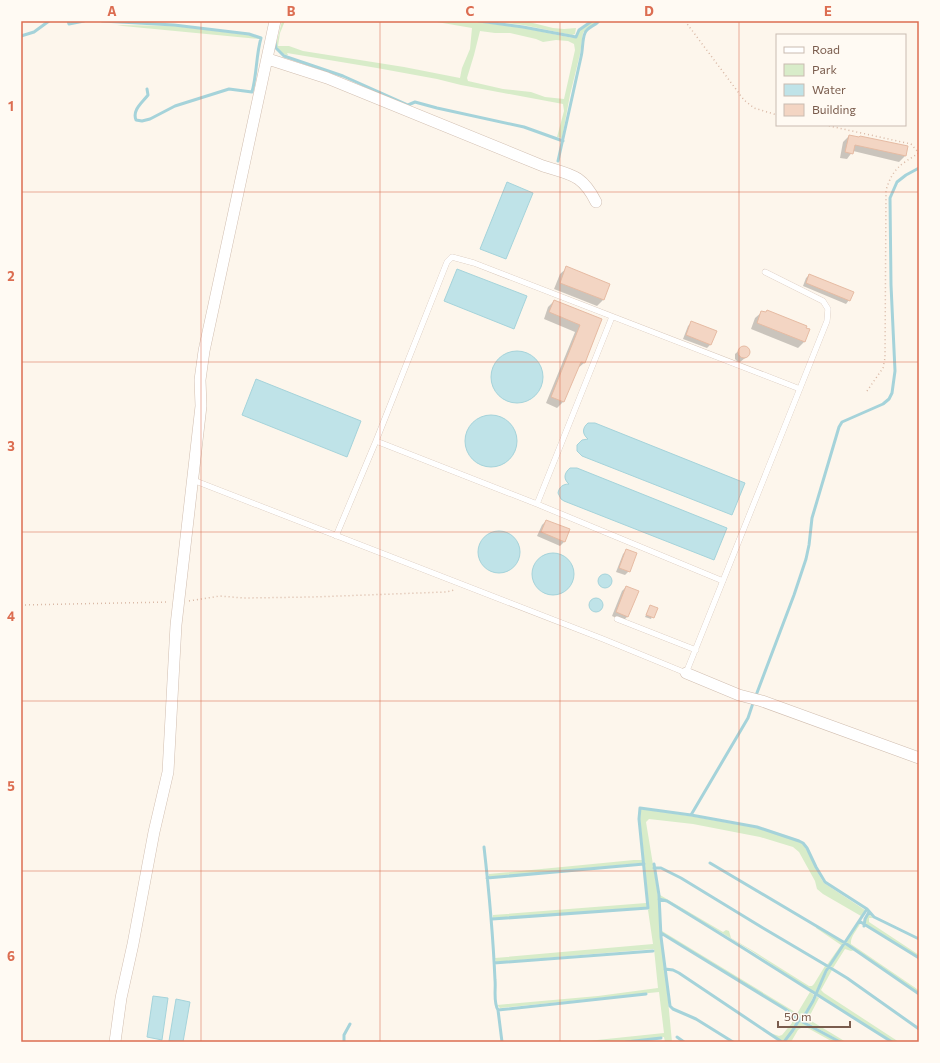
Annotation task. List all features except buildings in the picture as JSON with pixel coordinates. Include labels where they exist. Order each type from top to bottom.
[{"type":"street","points":[[115,1042],[121,998],[133,944],[154,832],[168,772],[176,625],[201,406],[200,380],[204,350],[276,21]]},
{"type":"street","points":[[268,59],[327,78],[543,166],[570,174],[583,182],[596,202]]},
{"type":"street","points":[[686,673],[739,695],[762,700],[919,758]]},
{"type":"lane","points":[[336,536],[376,441],[447,262],[452,256],[474,263],[800,389]]},
{"type":"lane","points":[[193,480],[603,639],[686,673],[827,321],[828,309],[823,300],[765,272]]},
{"type":"lane","points":[[537,504],[612,317]]},
{"type":"lane","points":[[376,441],[537,504],[723,581]]},
{"type":"lane","points":[[617,618],[696,650]]},
{"type":"path","points":[[685,21],[744,100],[754,108],[776,115]]},
{"type":"path","points":[[830,126],[911,144],[919,153],[898,166],[890,177],[886,190],[885,358],[883,368],[867,391]]},
{"type":"path","points":[[21,605],[178,602],[220,596],[244,598],[312,597],[446,592],[470,588]]},
{"type":"green space","points":[[282,21],[285,21],[280,33],[278,46],[289,46],[303,51],[404,67],[460,78],[462,68],[470,49],[472,28],[431,21],[471,21],[523,28],[573,38],[576,37],[580,30],[593,21],[598,21],[586,29],[583,33],[562,138],[557,137],[564,111],[563,104],[377,68],[287,53],[288,55],[284,55],[276,45]],"holes":[[[480,31],[510,33],[543,42],[556,40],[568,41],[574,44],[575,50],[564,99],[545,97],[531,92],[503,89],[468,81],[467,78]]]},
{"type":"green space","points":[[489,21],[525,21],[553,28],[576,28],[575,34],[572,35],[523,25]]},
{"type":"green space","points":[[117,25],[174,26],[249,35],[258,37],[259,39],[123,26]]},
{"type":"green space","points":[[641,809],[757,828],[799,841],[806,848],[824,883],[865,910],[861,916],[817,889],[815,881],[799,852],[793,847],[760,837],[693,824],[649,819],[646,822],[658,895],[672,1042],[665,1042],[664,1037],[617,1042],[578,1042],[664,1033],[659,992],[500,1008],[497,1005],[598,996],[658,988],[654,949],[496,962],[495,958],[653,944],[648,910],[640,819]]},
{"type":"green space","points":[[642,860],[642,863],[489,877],[489,874]]},
{"type":"green space","points":[[660,895],[723,932],[726,930],[729,931],[731,938],[809,986],[814,984],[825,966],[828,967],[815,993],[750,950],[667,900],[660,898]]},
{"type":"green space","points":[[646,903],[647,907],[493,918],[493,915]]},
{"type":"green space","points":[[869,914],[873,918],[869,918],[869,922],[919,955],[919,957],[865,926],[866,919]]},
{"type":"green space","points":[[859,922],[860,924],[853,936],[851,944],[919,990],[919,994],[846,943]]},
{"type":"green space","points":[[816,926],[844,943],[829,966],[827,965],[841,945],[816,928]]},
{"type":"green space","points":[[662,931],[795,1012],[798,1012],[810,992],[814,995],[808,1008],[799,1019],[785,1008],[662,933]]},
{"type":"green space","points":[[845,944],[855,950],[851,951],[845,949],[833,968],[830,966]]},
{"type":"green space","points":[[829,968],[832,970],[821,990],[899,1042],[893,1042],[816,994]]},
{"type":"green space","points":[[815,996],[819,998],[808,1019],[846,1042],[842,1042],[801,1019],[807,1013]]},
{"type":"green space","points":[[792,1016],[798,1020],[793,1030],[783,1042],[767,1032],[779,1036],[782,1035],[792,1023]]},
{"type":"green space","points":[[799,1021],[838,1042],[833,1042],[804,1026],[798,1030],[791,1042],[786,1042]]},
{"type":"water","points":[[507,182],[533,193],[506,259],[480,249]]},
{"type":"water","points":[[457,269],[527,296],[514,329],[444,301]]},
{"type":"water","points":[[512,351],[522,351],[536,358],[543,372],[543,382],[536,396],[522,403],[512,403],[502,399],[495,392],[491,382],[491,372],[495,362],[502,355]]},
{"type":"water","points":[[256,379],[361,421],[347,457],[242,415]]},
{"type":"water","points":[[486,415],[496,415],[510,422],[517,436],[517,446],[510,460],[496,467],[486,467],[476,463],[469,456],[465,446],[465,436],[469,426],[476,419]]},
{"type":"water","points":[[588,423],[595,423],[745,483],[732,515],[582,456],[577,451],[577,445],[582,440],[588,439],[584,431]]},
{"type":"water","points":[[570,468],[577,468],[727,528],[714,560],[564,501],[558,493],[562,486],[569,484],[565,476],[566,472]]},
{"type":"water","points":[[495,531],[503,531],[511,534],[517,540],[520,552],[517,564],[511,570],[503,573],[495,573],[487,570],[481,564],[478,556],[478,548],[481,540],[487,534]]},
{"type":"water","points":[[549,553],[557,553],[565,556],[571,562],[574,574],[571,586],[565,592],[557,595],[549,595],[541,592],[535,586],[532,578],[532,570],[535,562],[541,556]]},
{"type":"water","points":[[605,574],[610,576],[612,581],[610,586],[605,588],[600,586],[598,581],[600,576]]},
{"type":"water","points":[[596,598],[601,600],[603,605],[601,610],[596,612],[591,610],[589,605],[591,600]]},
{"type":"water","points":[[153,996],[168,998],[162,1040],[147,1037]]},
{"type":"water","points":[[176,999],[190,1002],[183,1042],[169,1041]]},
{"type":"waterway","points":[[21,36],[34,32],[49,21]]},
{"type":"waterway","points":[[68,21],[69,24],[84,21]]},
{"type":"waterway","points":[[102,21],[174,25],[249,34],[261,38],[252,92],[229,89],[175,106],[150,119],[142,121],[136,120],[136,110],[148,95],[147,89]]},
{"type":"waterway","points":[[479,21],[523,27],[576,37],[579,30],[592,21]]},
{"type":"waterway","points":[[558,161],[582,54],[584,36],[587,29],[599,21]]},
{"type":"waterway","points":[[275,42],[276,48],[284,56],[343,76],[408,105],[415,102],[524,127],[563,141]]},
{"type":"waterway","points":[[691,815],[748,718],[806,559],[812,518],[839,427],[842,422],[883,404],[889,399],[892,393],[895,371],[891,285],[890,198],[897,182],[919,168]]},
{"type":"waterway","points":[[492,919],[648,908],[639,819],[640,808],[691,815],[757,827],[799,841],[807,848],[825,882],[867,909],[874,917],[919,939]]},
{"type":"waterway","points":[[484,847],[492,930],[495,999],[502,1042]]},
{"type":"waterway","points":[[710,863],[845,943],[919,994]]},
{"type":"waterway","points":[[487,878],[644,864]]},
{"type":"waterway","points":[[654,864],[659,895],[661,937],[670,1006],[673,1009],[696,1019],[733,1042]]},
{"type":"waterway","points":[[654,868],[661,868],[681,878],[829,967],[919,1029]]},
{"type":"waterway","points":[[659,899],[667,901],[695,918],[892,1042]]},
{"type":"waterway","points":[[784,1042],[799,1020],[806,1013],[826,971],[867,909]]},
{"type":"waterway","points":[[864,926],[865,919],[869,912]]},
{"type":"waterway","points":[[859,921],[919,958]]},
{"type":"waterway","points":[[661,933],[785,1009],[799,1020],[840,1042]]},
{"type":"waterway","points":[[494,963],[653,951]]},
{"type":"waterway","points":[[665,969],[673,970],[679,973],[782,1042]]},
{"type":"waterway","points":[[498,1010],[646,994]]},
{"type":"waterway","points":[[344,1042],[344,1035],[350,1024]]},
{"type":"waterway","points":[[677,1037],[684,1042]]},
{"type":"waterway","points":[[626,1042],[661,1038]]}]
